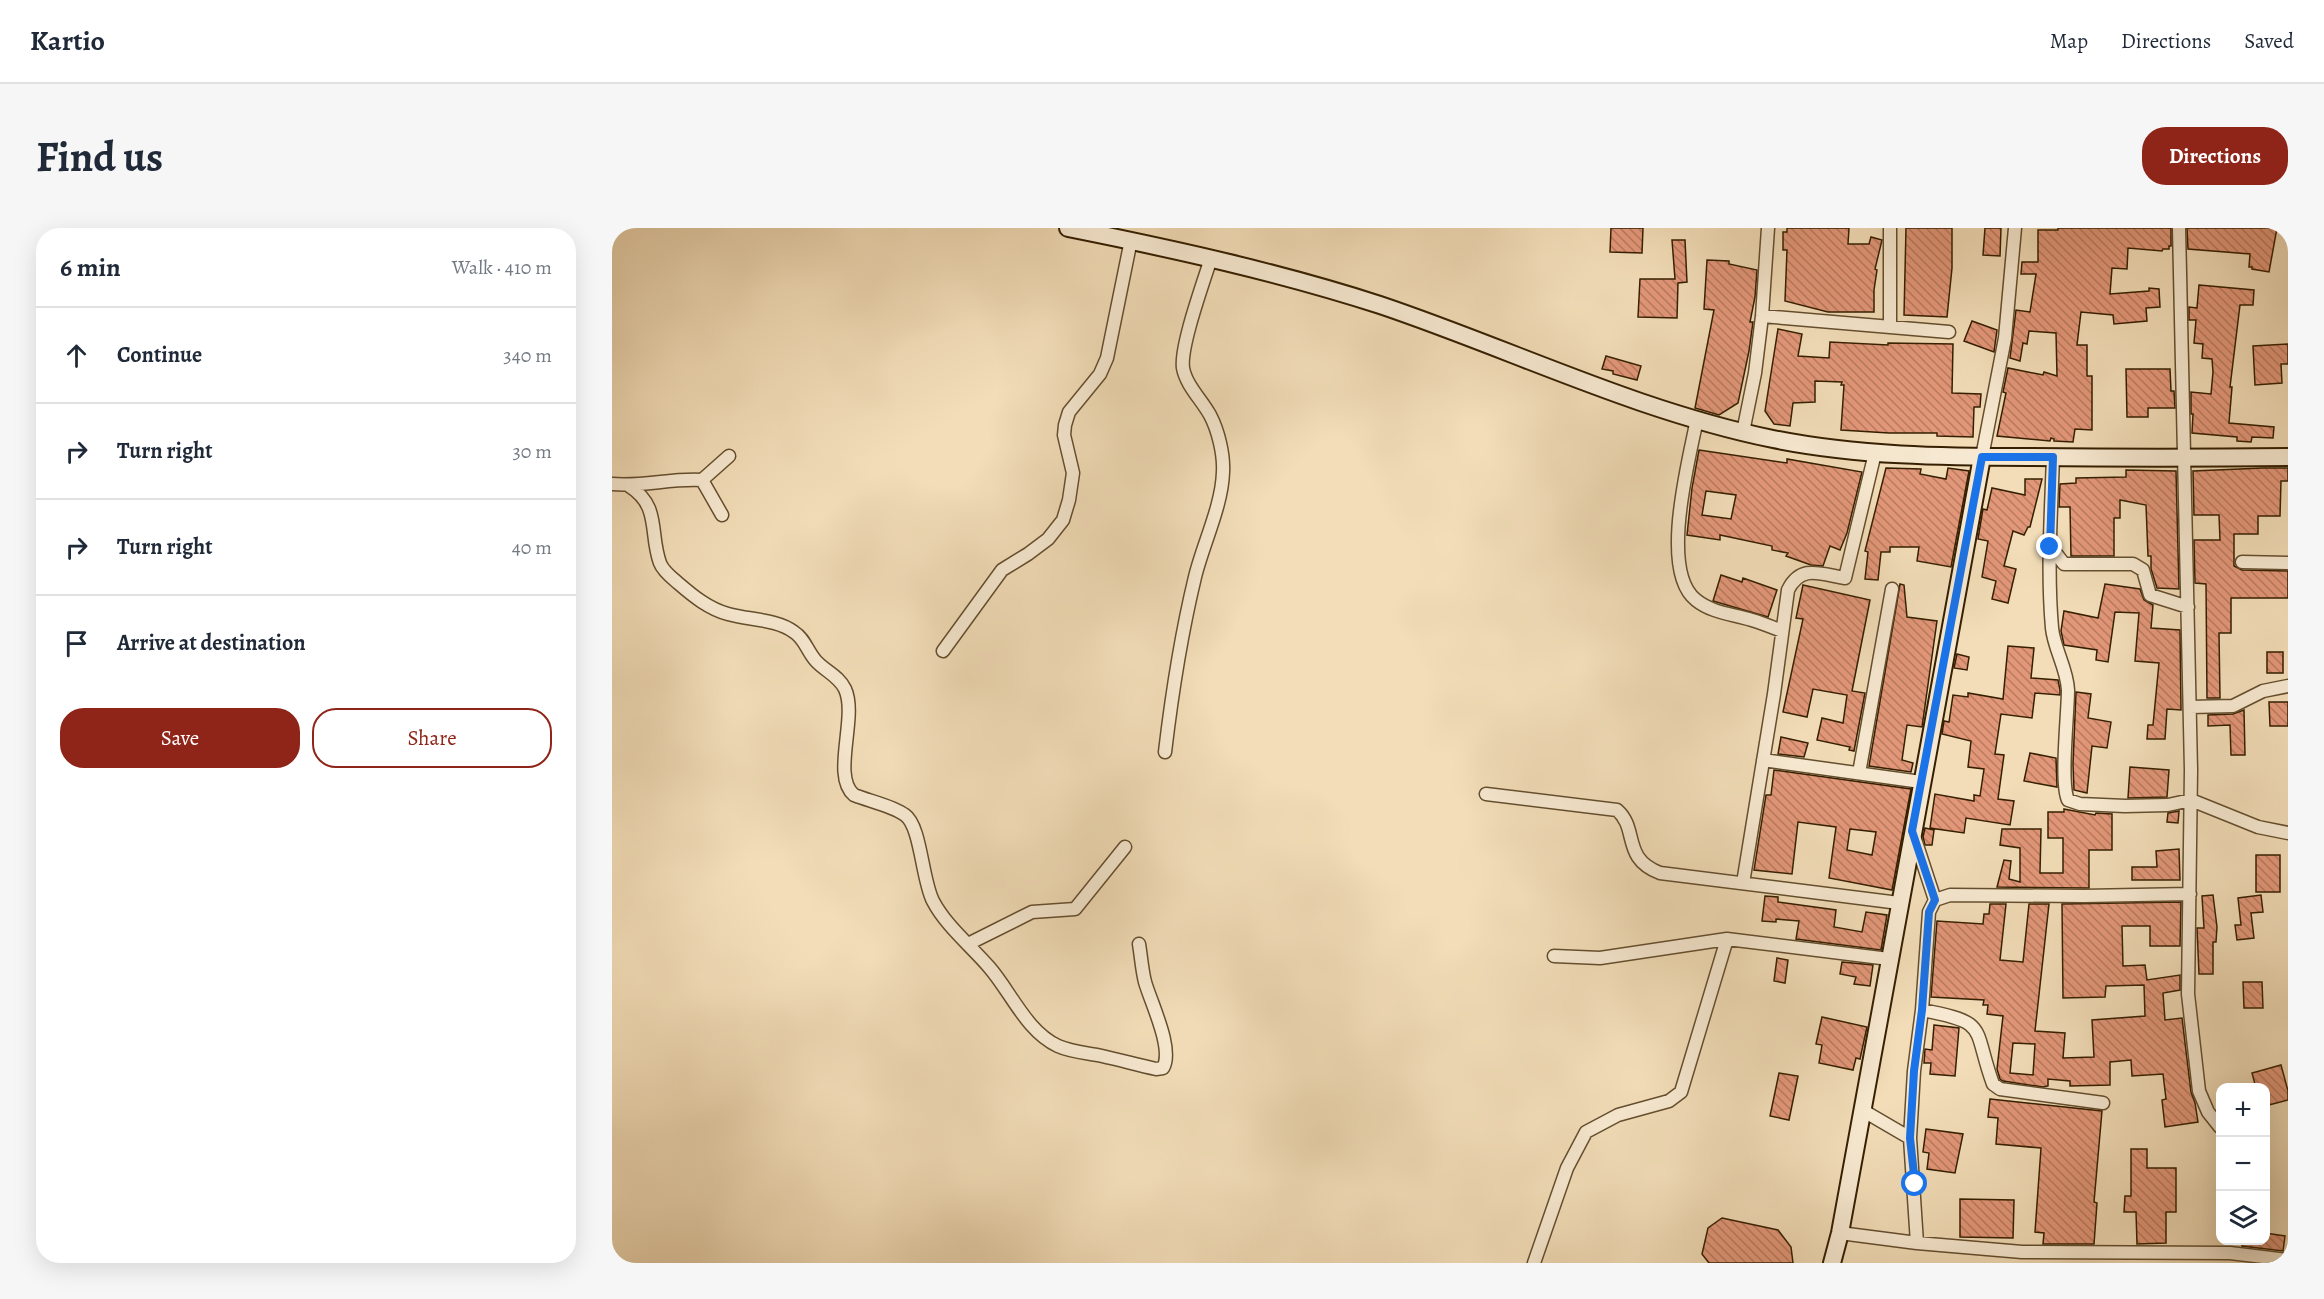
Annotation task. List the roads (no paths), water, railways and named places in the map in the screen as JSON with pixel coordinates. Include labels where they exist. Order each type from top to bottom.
[{"type":"main road","points":[[1068,228],[1211,258],[1379,305],[1541,367],[1697,420],[1743,432],[1822,447],[1875,453],[1982,457],[2288,457]]},
{"type":"main road","points":[[1832,1263],[1840,1233],[1982,457]]},
{"type":"street","points":[[1743,432],[1755,373],[1762,316],[1768,228]]},
{"type":"street","points":[[1890,228],[1890,327]]},
{"type":"street","points":[[1982,457],[2005,338],[2014,228]]},
{"type":"street","points":[[2179,228],[2190,707],[2188,994],[2199,1091],[2208,1112],[2216,1122]]},
{"type":"street","points":[[943,651],[1002,570],[1048,539],[1063,520],[1073,473],[1064,435],[1065,425],[1069,412],[1100,374],[1107,358],[1131,240]]},
{"type":"street","points":[[1165,752],[1178,663],[1195,576],[1222,487],[1224,470],[1217,432],[1210,416],[1185,377],[1182,365],[1193,317],[1211,258]]},
{"type":"street","points":[[1762,316],[1949,332]]},
{"type":"street","points":[[1697,420],[1682,501],[1677,547],[1679,568],[1685,585],[1694,599],[1708,609],[1753,620],[1782,631]]},
{"type":"street","points":[[1743,884],[1774,694],[1788,590],[1794,578],[1806,572],[1845,578],[1875,453]]},
{"type":"street","points":[[612,484],[629,486],[679,480],[702,480],[729,456]]},
{"type":"street","points":[[2053,457],[2050,547],[2053,631],[2054,642],[2064,665],[2068,688],[2065,774],[2068,800],[2080,804],[2125,806],[2168,805],[2191,800],[2258,827],[2288,833]]},
{"type":"street","points":[[702,480],[722,515]]},
{"type":"street","points":[[629,486],[645,498],[650,509],[660,562],[665,571],[712,608],[727,614],[782,625],[794,631],[802,639],[816,662],[836,677],[844,688],[848,706],[845,776],[848,791],[908,817],[914,826],[926,884],[933,902],[999,979],[1021,1012],[1044,1038],[1057,1046],[1071,1050],[1159,1070],[1166,1064],[1165,1041],[1145,980],[1139,944]]},
{"type":"street","points":[[2050,547],[2064,564],[2133,564],[2143,570],[2150,594],[2188,607]]},
{"type":"street","points":[[2242,562],[2288,563]]},
{"type":"street","points":[[1859,773],[1892,589]]},
{"type":"street","points":[[2190,707],[2233,706],[2263,691],[2288,686]]},
{"type":"street","points":[[1763,760],[1922,782]]},
{"type":"street","points":[[1486,794],[1617,810],[1625,820],[1637,858],[1648,868],[1660,873],[1899,903]]},
{"type":"street","points":[[1912,831],[1935,900],[1929,912],[1910,1138],[1917,1243]]},
{"type":"street","points":[[968,944],[1032,912],[1075,909],[1125,847]]},
{"type":"street","points":[[1935,900],[1950,895],[2190,894]]},
{"type":"street","points":[[1554,956],[1600,958],[1727,939],[1889,959]]},
{"type":"street","points":[[1534,1263],[1567,1168],[1586,1132],[1618,1115],[1669,1101],[1681,1092],[1727,939]]},
{"type":"street","points":[[1922,1010],[1949,1015],[1972,1024],[1979,1034],[1993,1084],[2000,1089],[2103,1103]]},
{"type":"street","points":[[1862,1110],[1910,1138]]},
{"type":"street","points":[[1840,1233],[1917,1243],[2022,1252],[2231,1247],[2288,1260]]}]
